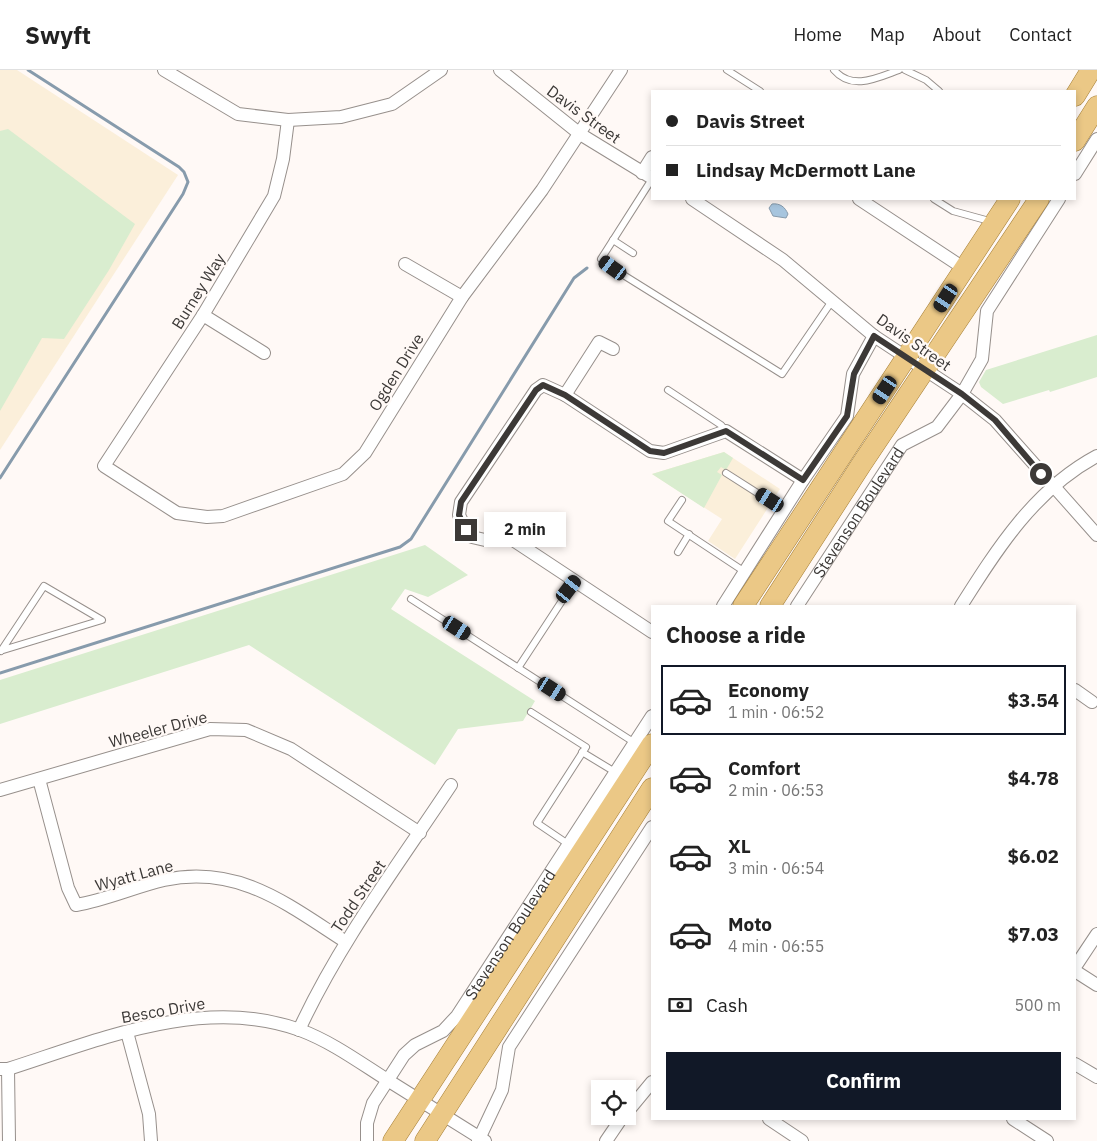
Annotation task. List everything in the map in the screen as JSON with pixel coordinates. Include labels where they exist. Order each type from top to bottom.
[{"type":"main road","points":[[1076,94],[1089,71]]},
{"type":"main road","points":[[1076,139],[1097,106]]},
{"type":"main road","points":[[744,605],[1009,200]]},
{"type":"main road","name":"Stevenson Boulevard","points":[[771,605],[924,370],[1038,200]]},
{"type":"main road","name":"Stevenson Boulevard","points":[[393,1141],[644,743]]},
{"type":"main road","points":[[425,1141],[651,790]]},
{"type":"street","points":[[164,70],[238,114],[288,120],[342,117],[392,104],[441,70]]},
{"type":"street","name":"Davis Street","points":[[500,70],[580,134],[649,177]]},
{"type":"street","name":"Ogden Drive","points":[[104,466],[177,513],[207,517],[223,516],[343,474],[365,453],[462,298],[580,134],[621,70]]},
{"type":"street","name":"Burney Way","points":[[104,466],[203,315],[274,196],[283,158],[288,120]]},
{"type":"street","points":[[1076,172],[1097,139]]},
{"type":"street","points":[[649,177],[651,164]]},
{"type":"street","name":"Davis Street","points":[[693,200],[783,260],[874,336],[962,394],[995,420],[1053,488],[1097,535]]},
{"type":"street","points":[[861,200],[965,268]]},
{"type":"street","name":"Stevenson Boulevard","points":[[798,605],[902,444],[937,427],[962,394],[982,359],[987,311],[1058,200]]},
{"type":"street","points":[[405,264],[462,298]]},
{"type":"street","points":[[203,315],[264,353]]},
{"type":"street","points":[[724,605],[803,480],[847,416],[854,374],[874,336]]},
{"type":"street","points":[[565,395],[599,342],[613,349]]},
{"type":"street","points":[[651,631],[513,540],[485,540],[472,537],[466,530],[459,515],[461,502],[536,390],[543,385],[565,395],[650,451],[664,453],[726,431],[803,480]]},
{"type":"street","points":[[962,605],[1008,533],[1053,488],[1097,456]]},
{"type":"street","points":[[1076,691],[1092,702]]},
{"type":"street","name":"Stevenson Boulevard","points":[[367,1141],[367,1123],[373,1103],[404,1055],[415,1045],[443,1031],[457,1016],[616,772],[644,743],[651,719]]},
{"type":"street","name":"Wheeler Drive","points":[[0,790],[210,729],[246,730],[292,749],[420,833]]},
{"type":"street","name":"Wyatt Lane","points":[[38,779],[68,888],[76,905],[94,902],[164,880],[192,877],[236,881],[271,894],[346,942]]},
{"type":"street","name":"Todd Street","points":[[299,1030],[315,994],[346,942],[451,786]]},
{"type":"street","points":[[481,1140],[502,1090],[509,1047],[651,829]]},
{"type":"street","points":[[1076,966],[1097,934]]},
{"type":"street","points":[[1076,972],[1097,985]]},
{"type":"street","name":"Besco Drive","points":[[4,1069],[127,1032],[202,1017],[250,1019],[299,1030],[346,1052],[481,1140]]},
{"type":"street","points":[[127,1032],[149,1114],[151,1141]]},
{"type":"street","points":[[1076,1065],[1097,1078]]},
{"type":"street","points":[[4,1069],[10,1141]]},
{"type":"street","points":[[636,1101],[651,1083]]},
{"type":"street","points":[[770,1120],[802,1141]]},
{"type":"street","points":[[1014,1120],[1047,1141]]},
{"type":"street","points":[[606,1141],[617,1125]]},
{"type":"lane","points":[[727,70],[758,90]]},
{"type":"lane","points":[[834,70],[850,82],[861,83],[899,70]]},
{"type":"lane","points":[[905,70],[926,80],[938,90]]},
{"type":"lane","points":[[649,177],[601,259],[782,374],[832,301]]},
{"type":"lane","points":[[936,200],[953,211],[995,222]]},
{"type":"lane","points":[[613,240],[633,253]]},
{"type":"lane","points":[[668,390],[721,425],[726,431]]},
{"type":"lane","points":[[726,473],[784,510]]},
{"type":"lane","points":[[682,500],[668,522],[745,572]]},
{"type":"lane","points":[[678,552],[689,534]]},
{"type":"lane","points":[[518,668],[575,580]]},
{"type":"lane","points":[[44,586],[102,620],[17,646],[0,651],[44,586]]},
{"type":"lane","points":[[411,599],[518,668],[644,743]]},
{"type":"lane","points":[[531,712],[586,746],[537,822],[568,844]]},
{"type":"lane","points":[[582,752],[616,772]]},
{"type":"shaded area","points":[[0,70],[17,70],[178,175],[0,450]]},
{"type":"shaded area","points":[[724,452],[780,489],[735,559],[708,541],[722,519],[652,474]]},
{"type":"green space","points":[[8,129],[135,224],[109,270],[64,339],[42,338],[0,411],[0,131]]},
{"type":"green space","points":[[1097,335],[1097,377],[1003,404],[981,387],[979,382],[986,370]]},
{"type":"green space","points":[[724,452],[733,458],[726,470],[721,467],[717,472],[722,475],[704,508],[652,474]]},
{"type":"green space","points":[[425,545],[468,575],[428,597],[405,589],[391,609],[535,701],[523,721],[458,729],[435,765],[249,645],[0,724],[0,680]]},
{"type":"water","points":[[772,204],[784,207],[788,214],[786,218],[773,216],[769,208]]},
{"type":"waterway","points":[[0,478],[183,194],[188,182],[184,172],[179,167],[28,70]]},
{"type":"waterway","points":[[0,673],[400,547],[411,539],[574,278],[587,268]]},
{"type":"route","points":[[466,530],[459,515],[461,502],[536,390],[543,385],[565,395],[650,451],[664,453],[726,431],[803,480],[847,416],[854,374],[874,336],[962,394],[995,420],[1041,474]]}]
